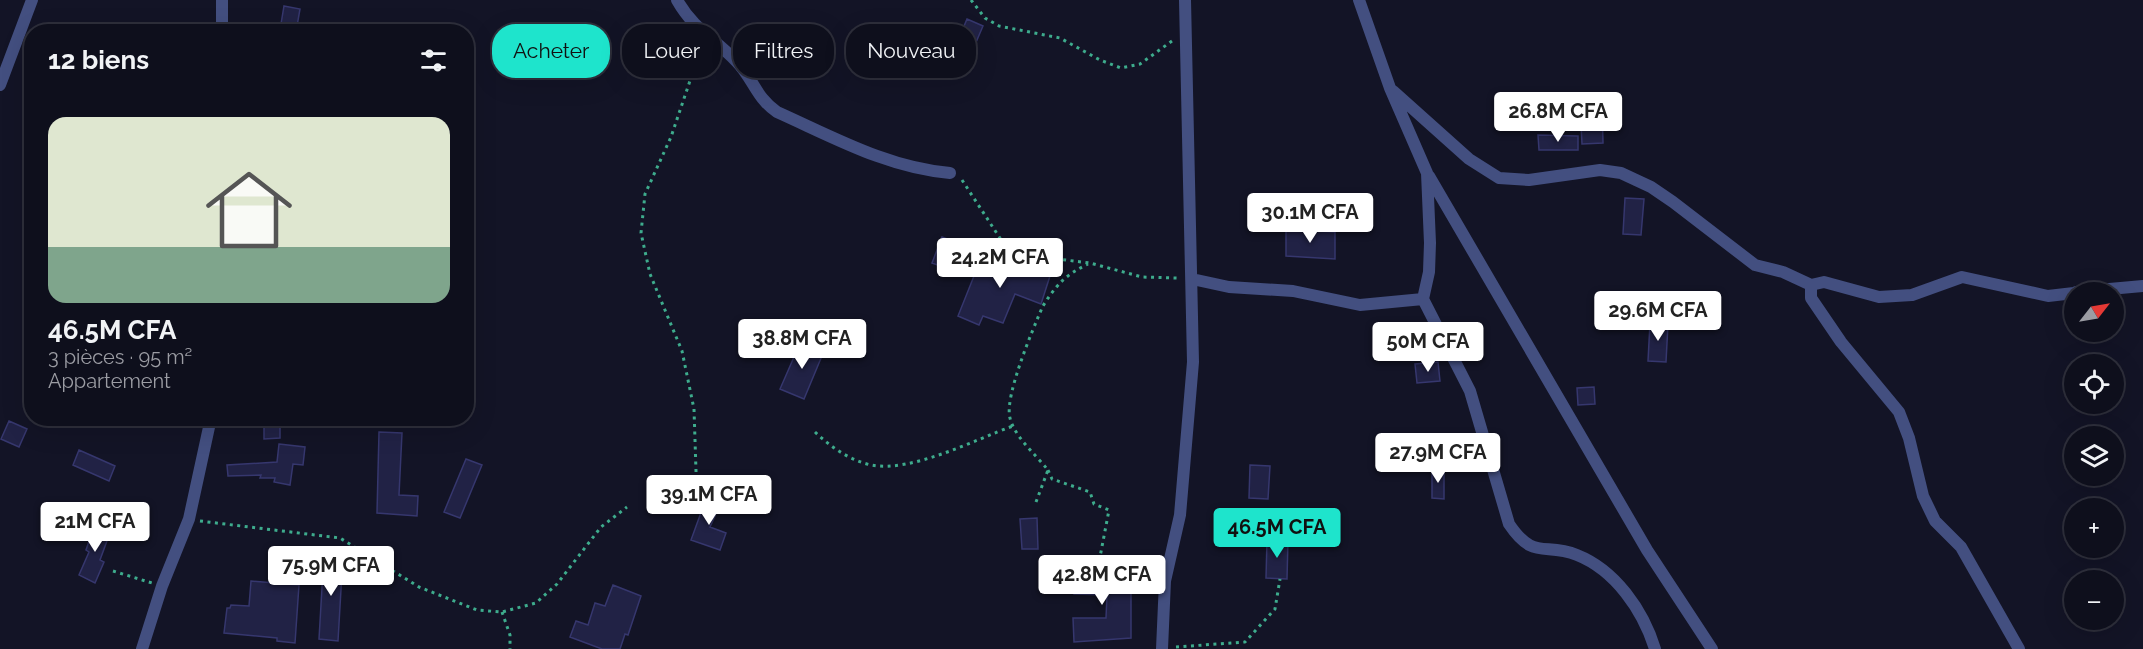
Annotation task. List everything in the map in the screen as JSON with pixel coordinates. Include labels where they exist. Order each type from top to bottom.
[{"type":"street","points":[[0,85],[32,0]]},
{"type":"street","points":[[222,0],[222,24]]},
{"type":"street","points":[[677,0],[693,24]]},
{"type":"street","points":[[1162,648],[1165,581],[1180,515],[1193,362],[1185,0]]},
{"type":"street","points":[[1359,0],[1390,88],[1427,173],[1647,550],[1712,649]]},
{"type":"street","points":[[721,48],[737,62],[763,103],[777,112],[875,156],[930,171],[950,173]]},
{"type":"street","points":[[1390,88],[1469,159],[1499,178],[1529,180],[1600,170],[1621,174],[1666,197],[1755,265],[1783,272],[1811,285],[1824,282],[1879,297],[1912,295],[1962,277],[2048,296],[2064,294]]},
{"type":"street","points":[[1427,173],[1430,243],[1429,272],[1423,299],[1470,391],[1509,524],[1520,541],[1534,548],[1575,554],[1599,566],[1621,586],[1655,649]]},
{"type":"street","points":[[1192,279],[1229,287],[1293,291],[1360,305],[1423,299]]},
{"type":"street","points":[[1811,285],[1811,298],[1841,342],[1899,412],[1909,438],[1923,496],[1935,520],[1961,547],[2019,649]]},
{"type":"street","points":[[2124,288],[2143,286]]},
{"type":"street","points":[[142,649],[162,586],[189,519],[209,426]]},
{"type":"path","points":[[970,0],[986,18],[999,26],[1060,38],[1100,60],[1121,68],[1140,64],[1186,31]]},
{"type":"path","points":[[691,78],[664,154],[645,194],[641,233],[650,274],[682,351],[694,410],[697,502]]},
{"type":"path","points":[[950,173],[958,176],[966,184],[1011,255],[1017,258],[1049,258],[1090,263],[1142,277],[1192,279]]},
{"type":"path","points":[[1090,263],[1073,272],[1060,283],[1042,308],[1017,374],[1009,417],[1013,426],[1048,470],[1052,479],[1090,492],[1094,504],[1109,510],[1100,557]]},
{"type":"path","points":[[815,432],[832,447],[851,458],[871,465],[892,466],[925,459],[1013,426]]},
{"type":"path","points":[[1036,502],[1048,470]]},
{"type":"path","points":[[189,519],[340,538],[419,587],[477,610],[502,612],[536,603],[557,584],[601,527],[627,507]]},
{"type":"path","points":[[113,571],[162,586]]},
{"type":"path","points":[[1162,648],[1245,642],[1275,609],[1280,579]]},
{"type":"path","points":[[502,612],[510,635],[510,649]]},
{"type":"building","points":[[284,6],[300,9],[297,24],[281,24]]},
{"type":"building","points":[[967,19],[983,26],[976,42],[976,24],[965,24]]},
{"type":"building","points":[[1602,102],[1603,143],[1582,144],[1580,103]]},
{"type":"building","points":[[1538,135],[1578,136],[1578,150],[1539,150]]},
{"type":"building","points":[[1625,198],[1644,199],[1641,235],[1623,234]]},
{"type":"building","points":[[1286,229],[1335,232],[1335,259],[1286,256]]},
{"type":"building","points":[[942,237],[955,242],[946,268],[932,263]]},
{"type":"building","points":[[984,251],[1005,260],[1003,263],[1050,276],[1041,304],[1015,294],[1003,323],[983,316],[979,325],[958,316]]},
{"type":"building","points":[[1650,323],[1668,324],[1666,362],[1648,361]]},
{"type":"building","points":[[801,341],[824,351],[804,399],[780,389]]},
{"type":"building","points":[[1438,362],[1440,381],[1417,383],[1415,364]]},
{"type":"building","points":[[1594,387],[1595,404],[1578,405],[1577,388]]},
{"type":"building","points":[[9,421],[27,429],[19,447],[1,439]]},
{"type":"building","points":[[264,426],[280,426],[280,438],[264,439]]},
{"type":"building","points":[[379,432],[402,433],[399,495],[418,496],[417,516],[377,513]]},
{"type":"building","points":[[279,444],[305,447],[303,465],[293,464],[290,485],[274,482],[275,478],[260,478],[261,475],[228,476],[227,465],[277,462]]},
{"type":"building","points":[[79,450],[115,466],[109,481],[73,465]]},
{"type":"building","points":[[466,459],[482,465],[460,518],[444,512]]},
{"type":"building","points":[[1250,465],[1270,466],[1268,499],[1249,498]]},
{"type":"building","points":[[1432,469],[1444,469],[1444,499],[1432,498]]},
{"type":"building","points":[[707,496],[721,503],[710,527],[726,533],[720,550],[691,540]]},
{"type":"building","points":[[1037,518],[1038,549],[1022,549],[1020,519]]},
{"type":"building","points":[[95,524],[111,530],[100,560],[104,562],[95,583],[79,575],[89,552],[86,550]]},
{"type":"building","points":[[1267,540],[1288,540],[1287,579],[1266,578]]},
{"type":"building","points":[[324,553],[343,555],[338,641],[319,639]]},
{"type":"building","points":[[1075,559],[1097,560],[1096,583],[1131,585],[1131,638],[1074,642],[1073,618],[1106,618],[1107,595],[1074,594]]},
{"type":"building","points":[[251,581],[299,585],[295,643],[277,641],[277,638],[224,633],[227,608],[231,605],[249,606]]},
{"type":"building","points":[[613,585],[641,596],[628,635],[625,634],[620,649],[602,649],[570,637],[576,621],[588,625],[595,603],[605,606]]}]
